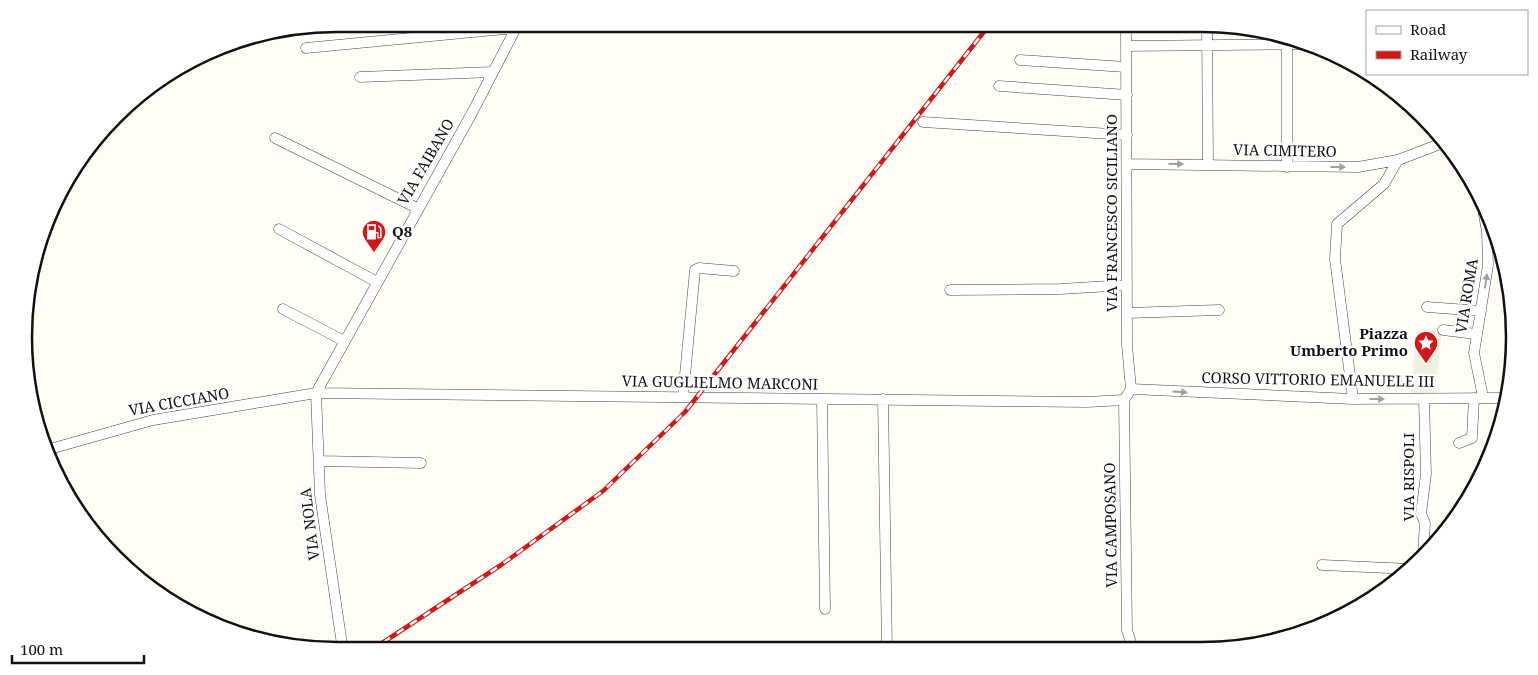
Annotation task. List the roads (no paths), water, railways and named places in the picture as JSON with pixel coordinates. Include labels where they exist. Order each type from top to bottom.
[{"type":"street","points":[[306,48],[459,32]]},
{"type":"street","name":"VIA FAIBANO","points":[[316,393],[493,72],[513,32]]},
{"type":"street","name":"VIA FRANCESCO SICILIANO","points":[[1126,32],[1126,285],[1128,374],[1132,389]]},
{"type":"street","points":[[1208,32],[1208,165]]},
{"type":"street","points":[[1126,46],[1273,42]]},
{"type":"street","points":[[1287,45],[1287,167]]},
{"type":"street","points":[[1020,60],[1126,67]]},
{"type":"street","points":[[360,77],[493,72]]},
{"type":"street","points":[[1000,86],[1126,95]]},
{"type":"street","points":[[923,122],[1127,135]]},
{"type":"street","points":[[275,138],[417,208]]},
{"type":"street","name":"VIA CIMITERO","points":[[1127,164],[1287,167],[1358,166],[1398,160],[1437,145]]},
{"type":"street","points":[[1353,399],[1335,259],[1337,224],[1384,184],[1394,170],[1398,160]]},
{"type":"street","points":[[279,229],[377,282]]},
{"type":"street","name":"VIA ROMA","points":[[1458,443],[1472,438],[1478,397],[1474,362],[1476,334],[1488,265],[1485,229]]},
{"type":"street","points":[[683,396],[695,270],[699,268],[734,271]]},
{"type":"street","points":[[950,290],[1060,289],[1126,285]]},
{"type":"street","points":[[1427,307],[1481,311]]},
{"type":"street","points":[[283,309],[344,341]]},
{"type":"street","points":[[1127,312],[1219,310]]},
{"type":"street","points":[[1443,330],[1476,334]]},
{"type":"street","points":[[1124,400],[1132,389]]},
{"type":"street","name":"CORSO VITTORIO EMANUELE III","points":[[1132,389],[1353,399],[1500,398]]},
{"type":"street","name":"VIA GUGLIELMO MARCONI","points":[[316,393],[683,396],[822,400],[1087,402],[1124,400]]},
{"type":"street","name":"VIA CICCIANO","points":[[54,448],[153,420],[316,393]]},
{"type":"street","name":"VIA NOLA","points":[[316,393],[319,461],[327,548],[342,642]]},
{"type":"street","points":[[883,399],[887,642]]},
{"type":"street","name":"VIA RISPOLI","points":[[1424,399],[1426,474],[1421,514],[1425,523],[1424,545]]},
{"type":"street","points":[[822,400],[825,609]]},
{"type":"street","name":"VIA CAMPOSANO","points":[[1124,400],[1127,630],[1131,642]]},
{"type":"street","points":[[319,461],[421,463]]},
{"type":"street","points":[[1322,565],[1400,569]]},
{"type":"railway","points":[[384,642],[501,565],[603,491],[685,412],[984,32]]},
{"type":"place","name":"Q8","points":[[374,253]]},
{"type":"place","name":"Piazza Umberto Primo","points":[[1426,364]]}]
